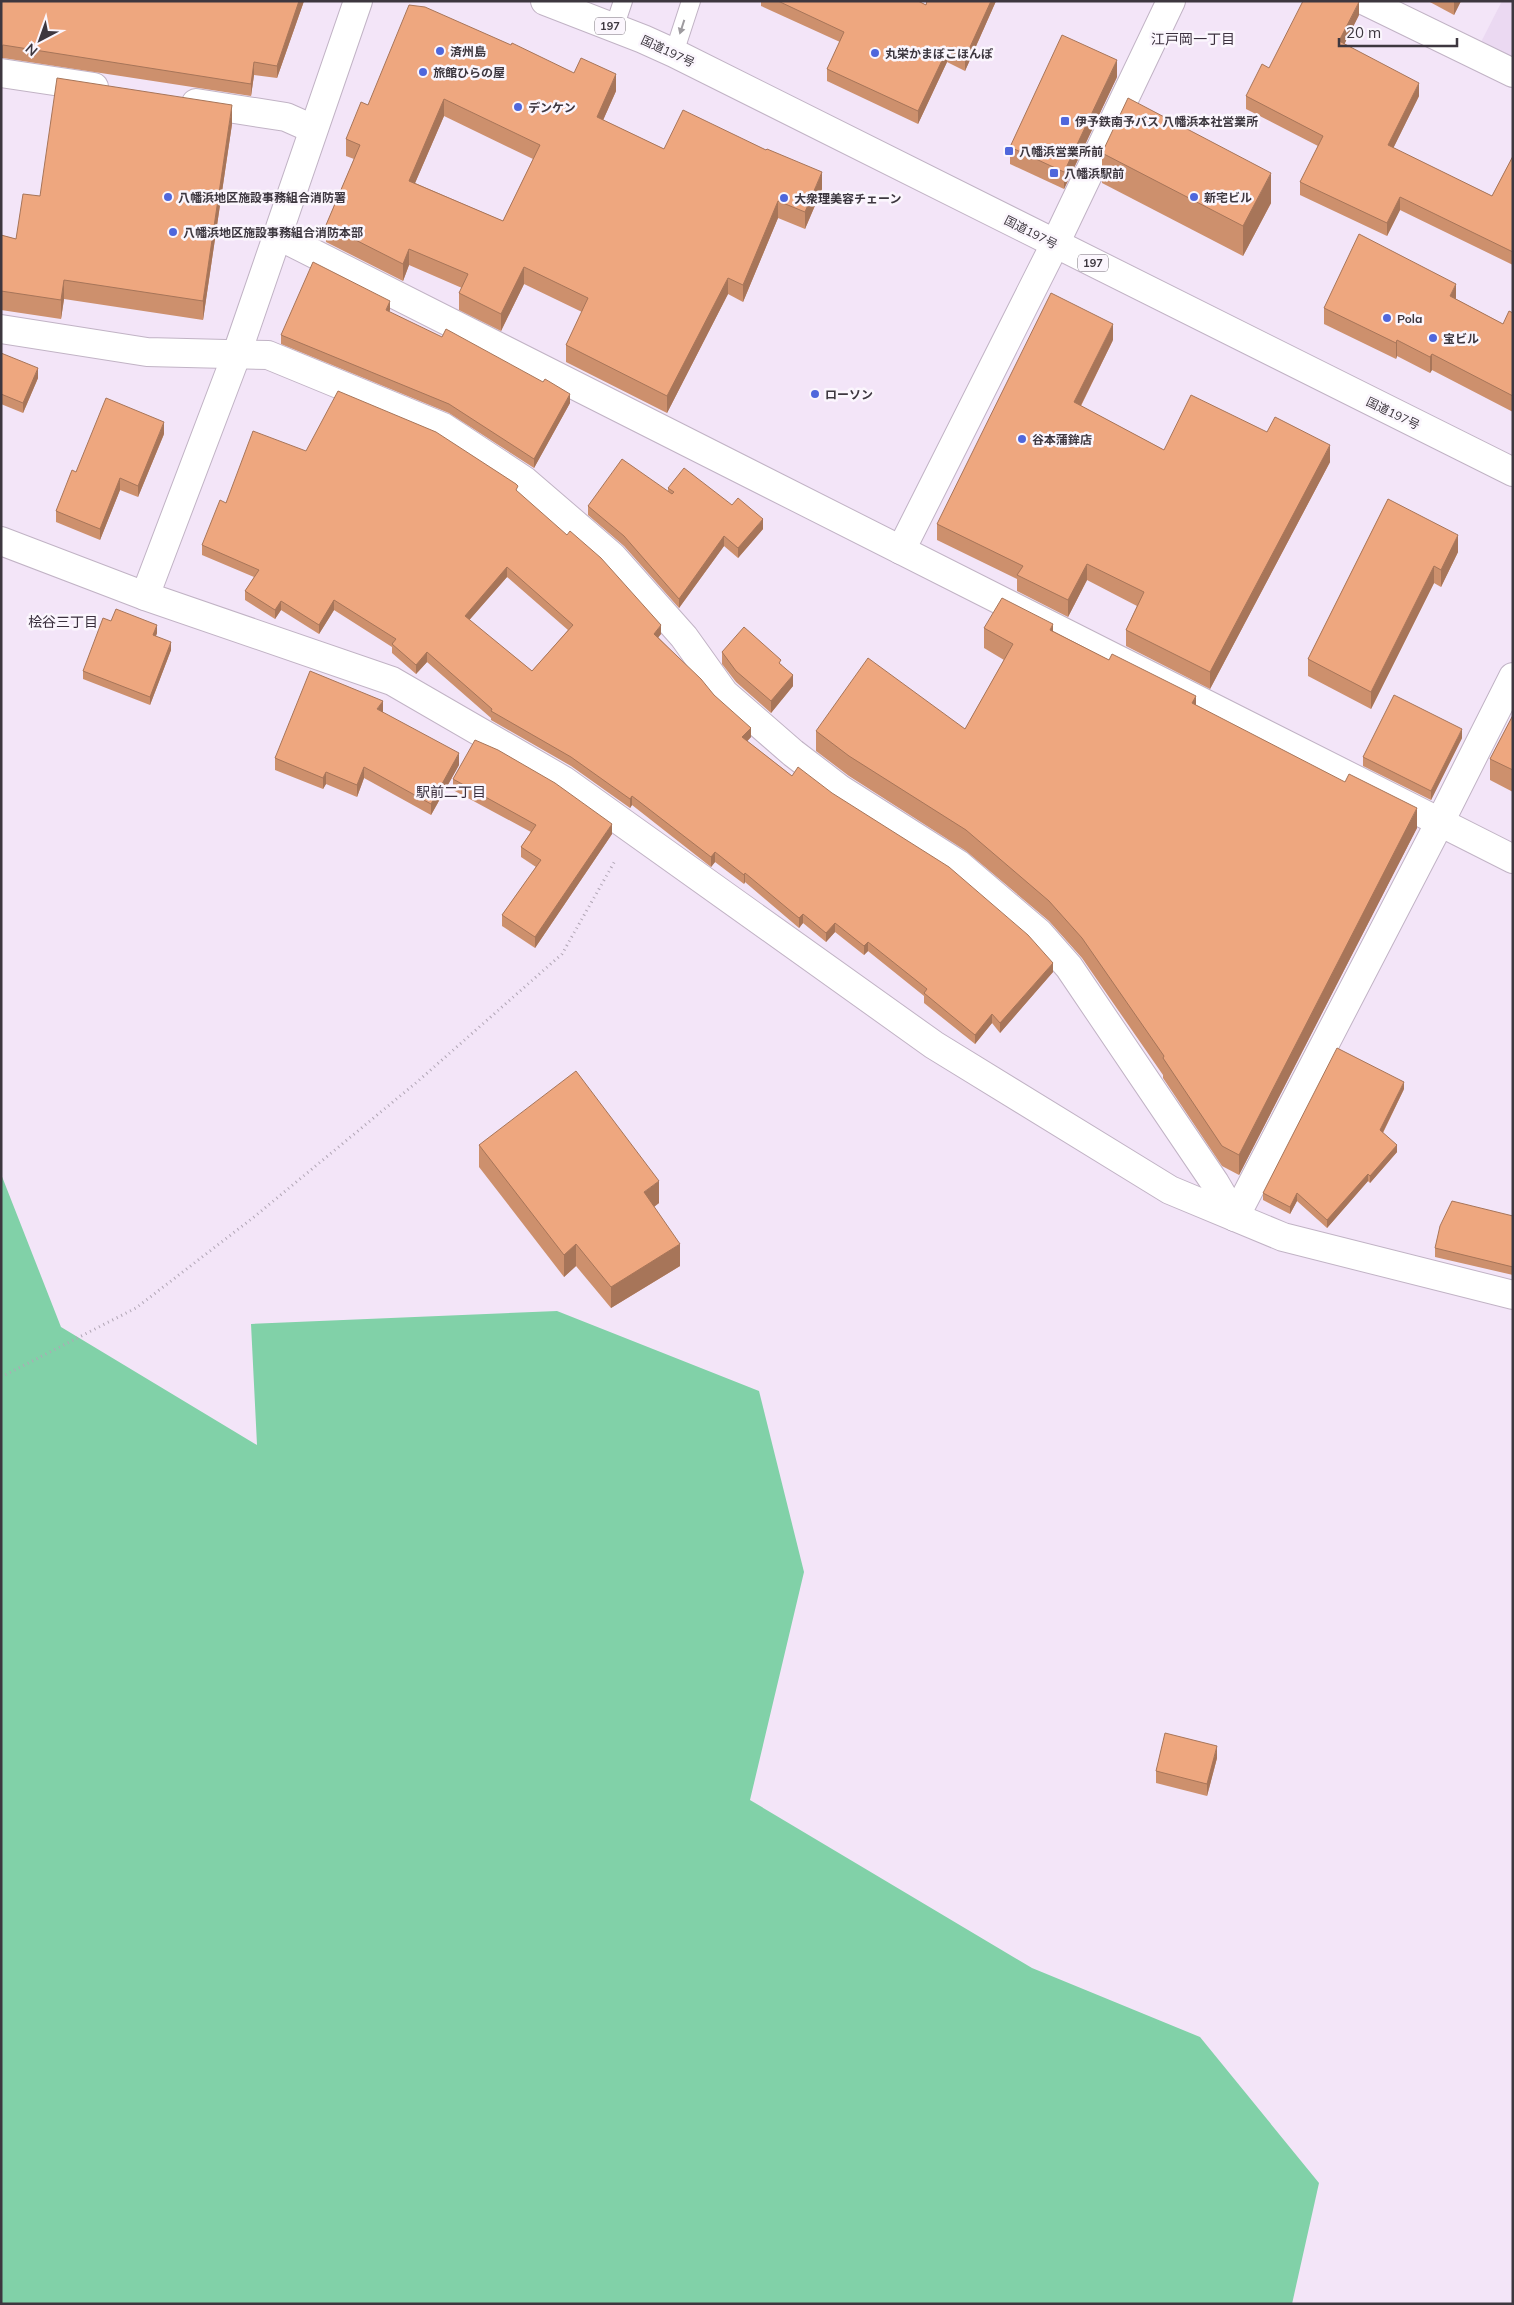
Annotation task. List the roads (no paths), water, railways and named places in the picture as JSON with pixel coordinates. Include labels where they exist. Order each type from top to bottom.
[{"type":"main road","points":[[145,596],[236,356],[358,1]]},
{"type":"main road","name":"国道197号","points":[[545,1],[674,53],[1513,472]]},
{"type":"main road","points":[[901,550],[1055,244],[1170,1]]},
{"type":"main road","points":[[1364,1],[1513,73]]},
{"type":"main road","points":[[1,73],[119,91]]},
{"type":"main road","points":[[168,98],[286,117],[313,129]]},
{"type":"main road","points":[[277,235],[1513,859]]},
{"type":"main road","points":[[1,329],[147,352],[236,356],[268,355],[443,427],[525,481],[612,556],[684,636],[724,694],[840,790],[958,864],[1039,933],[1069,967],[1215,1183],[1235,1217]]},
{"type":"main road","points":[[1,541],[145,596],[392,681],[563,780],[934,1045],[1170,1190],[1283,1237],[1513,1295]]},
{"type":"main road","points":[[1235,1217],[1513,677]]},
{"type":"lane","points":[[614,28],[623,1]]},
{"type":"lane","points":[[674,53],[691,1]]},
{"type":"place","name":"済州島","points":[[440,51]]},
{"type":"place","name":"丸栄かまぼこほんぽ","points":[[875,53]]},
{"type":"place","name":"旅館ひらの屋","points":[[423,72]]},
{"type":"place","name":"デンケン","points":[[518,107]]},
{"type":"place","name":"伊予鉄南予バス 八幡浜本社営業所","points":[[1065,121]]},
{"type":"place","name":"八幡浜営業所前","points":[[1009,151]]},
{"type":"place","name":"八幡浜駅前","points":[[1054,173]]},
{"type":"place","name":"八幡浜地区施設事務組合消防署","points":[[168,197]]},
{"type":"place","name":"新宅ビル","points":[[1194,197]]},
{"type":"place","name":"大衆理美容チェーン","points":[[784,198]]},
{"type":"place","name":"八幡浜地区施設事務組合消防本部","points":[[173,232]]},
{"type":"place","name":"Pola","points":[[1387,318]]},
{"type":"place","name":"宝ビル","points":[[1433,338]]},
{"type":"place","name":"ローソン","points":[[815,394]]},
{"type":"place","name":"谷本蒲鉾店","points":[[1022,439]]},
{"type":"district","name":"江戸岡一丁目","points":[[1193,39]]},
{"type":"district","name":"桧谷三丁目","points":[[63,622]]},
{"type":"district","name":"駅前二丁目","points":[[451,792]]}]
